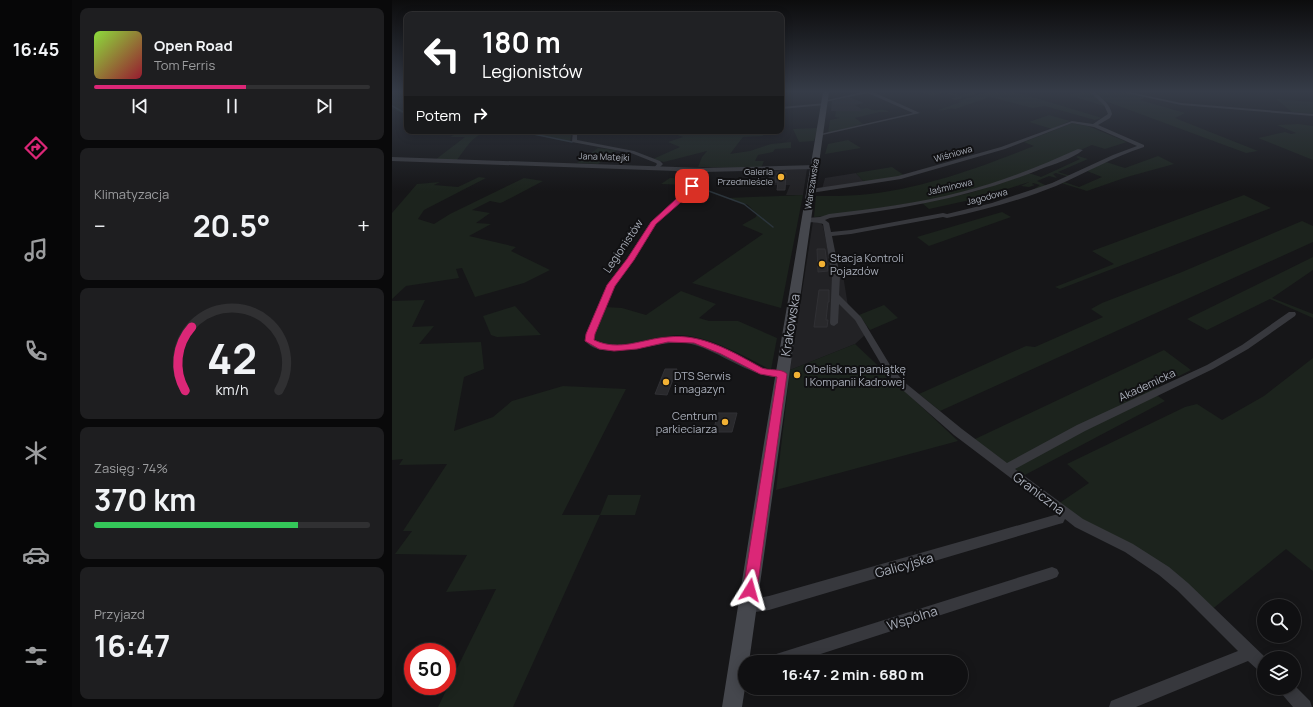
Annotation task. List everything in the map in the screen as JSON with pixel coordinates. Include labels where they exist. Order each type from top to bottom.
[{"type":"main road","name":"Warszawska","points":[[798,276],[821,125]]},
{"type":"main road","name":"Krakowska","points":[[743,655],[748,606],[798,276]]},
{"type":"main road","name":"Krakowska","points":[[732,707],[738,682]]},
{"type":"street","points":[[820,134],[862,125]]},
{"type":"street","name":"Wiśniowa","points":[[811,191],[899,178],[1003,148],[1064,125]]},
{"type":"street","name":"Wiśniowa","points":[[1089,125],[1095,126],[1142,146]]},
{"type":"street","points":[[575,134],[574,141],[632,152],[659,163],[656,168]]},
{"type":"street","name":"Jagodowa","points":[[828,234],[851,232],[943,215],[947,216],[995,205],[1035,192],[1070,178],[1123,152],[1142,146]]},
{"type":"street","name":"Jaśminowa","points":[[819,220],[829,216],[927,202],[973,192],[1027,174],[1080,150]]},
{"type":"street","name":"Jana Matejki","points":[[392,159],[704,170],[815,167]]},
{"type":"street","name":"Legionistów","points":[[704,170],[678,201],[653,223],[630,260],[611,285],[590,334],[589,341],[602,347],[614,348],[637,346],[668,339],[702,342],[763,372],[783,374]]},
{"type":"street","points":[[806,220],[819,220],[826,224],[836,276],[834,323]]},
{"type":"street","name":"Graniczna","points":[[835,295],[858,319],[887,367],[900,383],[958,432],[1080,523],[1129,548],[1164,571],[1183,587],[1257,660]]},
{"type":"street","name":"Akademicka","points":[[1006,469],[1082,428],[1210,367],[1245,347],[1292,314]]},
{"type":"street","name":"Galicyjska","points":[[748,606],[769,603],[1059,519]]},
{"type":"street","name":"Wspólna","points":[[795,655],[1052,573]]},
{"type":"street","points":[[1117,707],[1250,653]]},
{"type":"street","points":[[1293,695],[1304,707]]},
{"type":"shaded area","points":[[829,125],[859,125],[828,133]]},
{"type":"shaded area","points":[[1039,125],[1061,125],[1052,129]]},
{"type":"shaded area","points":[[1067,125],[1083,125],[1127,142],[1105,149],[1092,145],[1024,174],[943,198],[814,217],[816,196],[854,195],[882,192],[926,183],[970,170],[1034,146],[1024,142]]},
{"type":"shaded area","points":[[1170,125],[1193,125],[1258,151],[1246,153]]},
{"type":"shaded area","points":[[1277,125],[1313,126],[1313,160],[1258,138],[1285,132],[1291,134],[1296,133]]},
{"type":"shaded area","points":[[818,128],[814,141],[799,142],[793,129]]},
{"type":"shaded area","points":[[456,134],[482,134],[467,146],[457,160],[435,160],[465,137],[450,137]]},
{"type":"shaded area","points":[[530,134],[571,134],[570,142]]},
{"type":"shaded area","points":[[675,134],[763,134],[763,136],[743,137],[730,154],[750,151],[771,144],[791,142],[791,148],[775,149],[773,152],[758,155],[755,161],[764,161],[761,168],[698,167],[702,157],[707,151],[664,162],[653,159],[680,147],[668,142],[683,137]]},
{"type":"shaded area","points":[[848,140],[861,148],[825,154],[828,144]]},
{"type":"shaded area","points":[[598,148],[617,150],[598,164],[577,163]]},
{"type":"shaded area","points":[[1078,156],[1088,159],[1058,172],[1071,176],[1056,173],[1053,174],[1057,178],[1049,176],[1037,181],[1047,186],[1031,191],[1040,185],[1033,183],[1032,184],[1035,185],[1029,187],[1021,186],[1029,182],[979,198],[929,209],[922,203],[970,193],[1028,174],[1041,177],[1080,159],[1076,157]]},
{"type":"shaded area","points":[[1158,156],[1174,164],[1127,177],[1087,191],[1061,183],[1064,182],[1079,187],[1102,177],[1087,171],[1106,162],[1125,168]]},
{"type":"shaded area","points":[[892,167],[905,176],[865,183],[856,173]]},
{"type":"shaded area","points":[[807,169],[803,195],[786,195],[790,185],[763,185],[768,171]]},
{"type":"shaded area","points":[[856,173],[865,183],[822,189],[825,178]]},
{"type":"shaded area","points":[[479,177],[486,178],[424,210],[418,219],[434,224],[450,214],[524,178],[543,181],[503,202],[500,203],[490,201],[472,210],[490,213],[476,223],[491,224],[469,236],[516,247],[511,251],[550,270],[524,283],[475,297],[462,268],[456,269],[459,278],[406,286],[392,299],[392,213],[417,184],[440,182],[434,185],[458,187]]},
{"type":"shaded area","points":[[670,178],[694,179],[688,185],[661,184]]},
{"type":"shaded area","points":[[803,195],[781,308],[692,283],[763,234],[742,225],[756,217],[757,214],[748,205],[728,198]]},
{"type":"shaded area","points":[[1244,195],[1271,208],[1060,289],[1055,287],[1114,264],[1092,251]]},
{"type":"shaded area","points":[[1002,212],[1011,217],[929,246],[917,237]]},
{"type":"shaded area","points":[[813,221],[819,221],[823,226],[833,276],[843,275],[848,306],[867,326],[866,334],[855,344],[790,370]]},
{"type":"shaded area","points":[[1302,221],[1313,226],[1313,242],[940,411],[919,394],[1026,346],[1035,347],[1103,317],[1091,309],[1102,303],[1182,272]]},
{"type":"shaded area","points":[[1313,257],[1313,270],[1272,298],[1313,314],[1313,318],[1270,299],[1207,330],[1187,319]]},
{"type":"shaded area","points":[[681,291],[716,304],[699,318],[709,321],[738,321],[777,338],[771,370],[726,347],[701,338],[677,335],[633,345],[610,346],[601,343],[593,337],[605,307],[622,308],[646,315]]},
{"type":"shaded area","points":[[425,300],[412,327],[434,326],[419,344],[481,342],[484,369],[464,377],[454,431],[493,417],[512,401],[563,386],[626,389],[562,515],[600,515],[513,707],[438,707],[444,695],[456,695],[456,670],[496,589],[446,592],[467,555],[395,554],[412,531],[403,531],[447,464],[399,465],[403,459],[392,460],[392,301]]},
{"type":"shaded area","points":[[884,305],[898,318],[870,330],[859,315]]},
{"type":"shaded area","points":[[515,306],[541,335],[497,337],[491,335],[483,316]]},
{"type":"shaded area","points":[[855,344],[958,441],[776,490],[790,370]]},
{"type":"shaded area","points":[[1164,350],[1191,370],[1159,386],[1155,394],[1165,401],[1023,476],[973,440]]},
{"type":"shaded area","points":[[1313,358],[1313,571],[1286,549],[1210,611],[1181,578],[1055,506],[1089,483],[1067,464],[1185,407],[1197,404],[1222,420],[1264,396]]},
{"type":"shaded area","points":[[608,495],[641,495],[635,515],[600,515]]},
{"type":"building","points":[[777,173],[786,173],[785,190],[777,190],[778,182],[775,182]]},
{"type":"building","name":"Stacja Kontroli Pojazdów","points":[[817,249],[825,249],[828,271],[818,272]]},
{"type":"building","points":[[819,290],[829,290],[826,320],[828,320],[827,327],[814,327]]},
{"type":"building","name":"DTS Serwis i magazyn","points":[[665,369],[677,369],[667,395],[655,394]]},
{"type":"building","name":"Centrum parkieciarza","points":[[718,413],[737,413],[732,432],[713,432]]},
{"type":"waterway","points":[[533,134],[572,142]]},
{"type":"waterway","points":[[707,171],[695,186],[744,204],[773,227]]},
{"type":"place","name":"Galeria Przedmieście","points":[[781,177]]},
{"type":"place","name":"Stacja Kontroli Pojazdów","points":[[822,264]]},
{"type":"place","name":"Obelisk na pamiątkę I Kompanii Kadrowej","points":[[797,375]]},
{"type":"place","name":"DTS Serwis i magazyn","points":[[666,382]]},
{"type":"place","name":"Centrum parkieciarza","points":[[725,422]]},
{"type":"route","points":[[692,186],[678,201],[653,223],[630,260],[611,285],[590,334],[589,341],[602,347],[614,348],[626,348],[668,339],[702,342],[763,372],[769,374],[783,374],[771,442],[750,590]]}]
